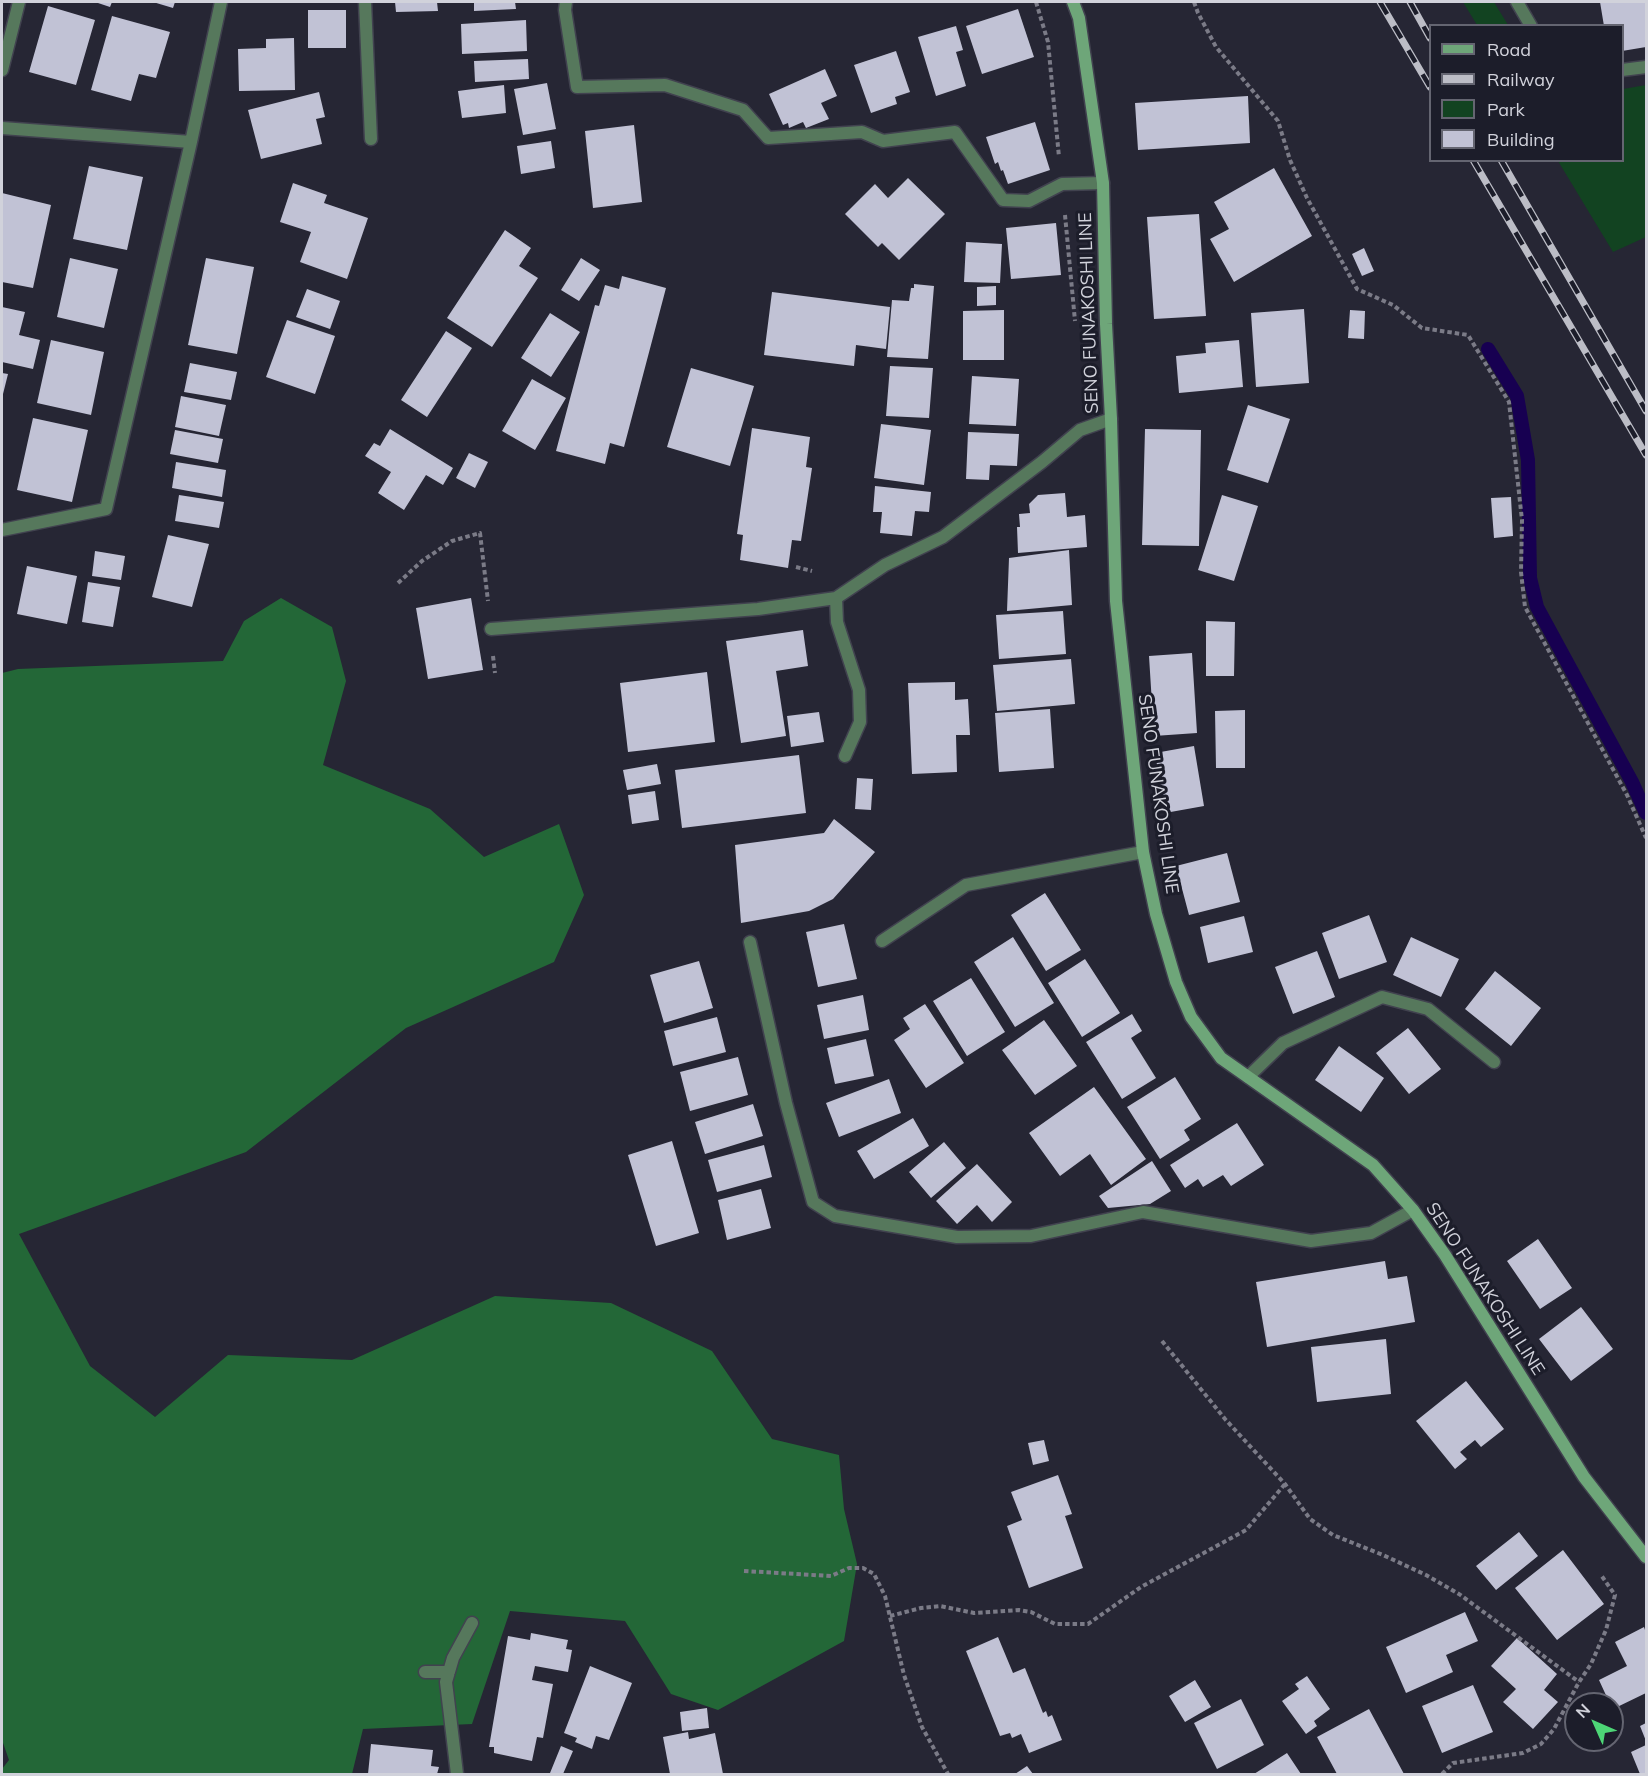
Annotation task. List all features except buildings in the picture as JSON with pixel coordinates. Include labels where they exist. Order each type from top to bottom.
[{"type":"main road","name":"SENO FUNAKOSHI LINE","points":[[1073,2],[1079,18],[1103,183],[1116,601],[1143,852],[1156,914],[1176,982],[1191,1017],[1221,1058],[1373,1165],[1413,1210],[1445,1256],[1584,1477],[1647,1557]]},
{"type":"street","points":[[2,70],[19,2]]},
{"type":"street","points":[[2,530],[106,509],[221,2]]},
{"type":"street","points":[[365,2],[371,139]]},
{"type":"street","points":[[566,2],[565,10],[577,87],[665,85],[742,110],[768,138],[862,132],[883,141],[955,132],[1003,200],[1029,201],[1062,184],[1103,183]]},
{"type":"street","points":[[1517,2],[1530,24]]},
{"type":"street","points":[[1624,70],[1647,67]]},
{"type":"street","points":[[2,128],[191,142]]},
{"type":"street","points":[[491,630],[758,609],[836,598],[885,565],[943,537],[1042,462],[1080,430],[1111,418]]},
{"type":"street","points":[[836,598],[837,622],[859,690],[860,722],[845,756]]},
{"type":"street","points":[[882,942],[966,885],[1143,852]]},
{"type":"street","points":[[750,942],[786,1103],[813,1202],[835,1216],[957,1237],[1031,1236],[1143,1212],[1311,1241],[1371,1233],[1413,1210]]},
{"type":"street","points":[[1248,1077],[1283,1043],[1382,996],[1428,1009],[1494,1062]]},
{"type":"street","points":[[457,1774],[446,1682],[453,1658],[472,1623]]},
{"type":"street","points":[[425,1672],[449,1672]]},
{"type":"path","points":[[1194,2],[1216,47],[1278,121],[1290,160],[1307,198],[1358,289],[1393,304],[1422,328],[1468,335],[1509,402],[1522,520],[1521,572],[1525,607],[1627,795],[1647,838]]},
{"type":"path","points":[[398,582],[422,561],[452,541],[480,533],[495,673]]},
{"type":"path","points":[[1162,1341],[1225,1419],[1285,1484],[1310,1519],[1333,1535],[1415,1570],[1459,1594],[1579,1682]]},
{"type":"path","points":[[890,1616],[940,1606],[974,1613],[1031,1611],[1055,1624],[1088,1624],[1141,1587],[1246,1530],[1285,1484]]},
{"type":"path","points":[[744,1571],[831,1576],[849,1568],[863,1568],[874,1574],[885,1596],[904,1675],[922,1727],[948,1774]]},
{"type":"path","points":[[1442,1774],[1453,1763],[1523,1753],[1541,1744],[1554,1729],[1591,1664],[1606,1630],[1615,1595],[1601,1575]]},
{"type":"green space","points":[[1463,2],[1494,2],[1507,24],[1476,24]]},
{"type":"green space","points":[[1646,85],[1646,237],[1613,252],[1559,162],[1624,162],[1624,89]]},
{"type":"green space","points":[[281,598],[332,627],[346,681],[323,765],[430,809],[484,857],[559,824],[584,895],[554,962],[406,1028],[246,1152],[19,1234],[90,1366],[155,1417],[228,1355],[352,1360],[495,1296],[611,1303],[712,1351],[772,1439],[839,1455],[844,1509],[857,1564],[844,1641],[718,1710],[671,1694],[625,1621],[510,1611],[472,1724],[363,1729],[352,1774],[2,1774],[2,1769],[9,1760],[2,1740],[2,673],[18,669],[223,661],[244,621]]},
{"type":"waterway","points":[[1488,349],[1517,396],[1528,460],[1530,578],[1537,607],[1632,782],[1646,813]]},
{"type":"railway","points":[[1380,2],[1429,85]]},
{"type":"railway","points":[[1410,2],[1429,36]]},
{"type":"railway","points":[[1474,162],[1646,455]]},
{"type":"railway","points":[[1502,162],[1646,411]]}]
